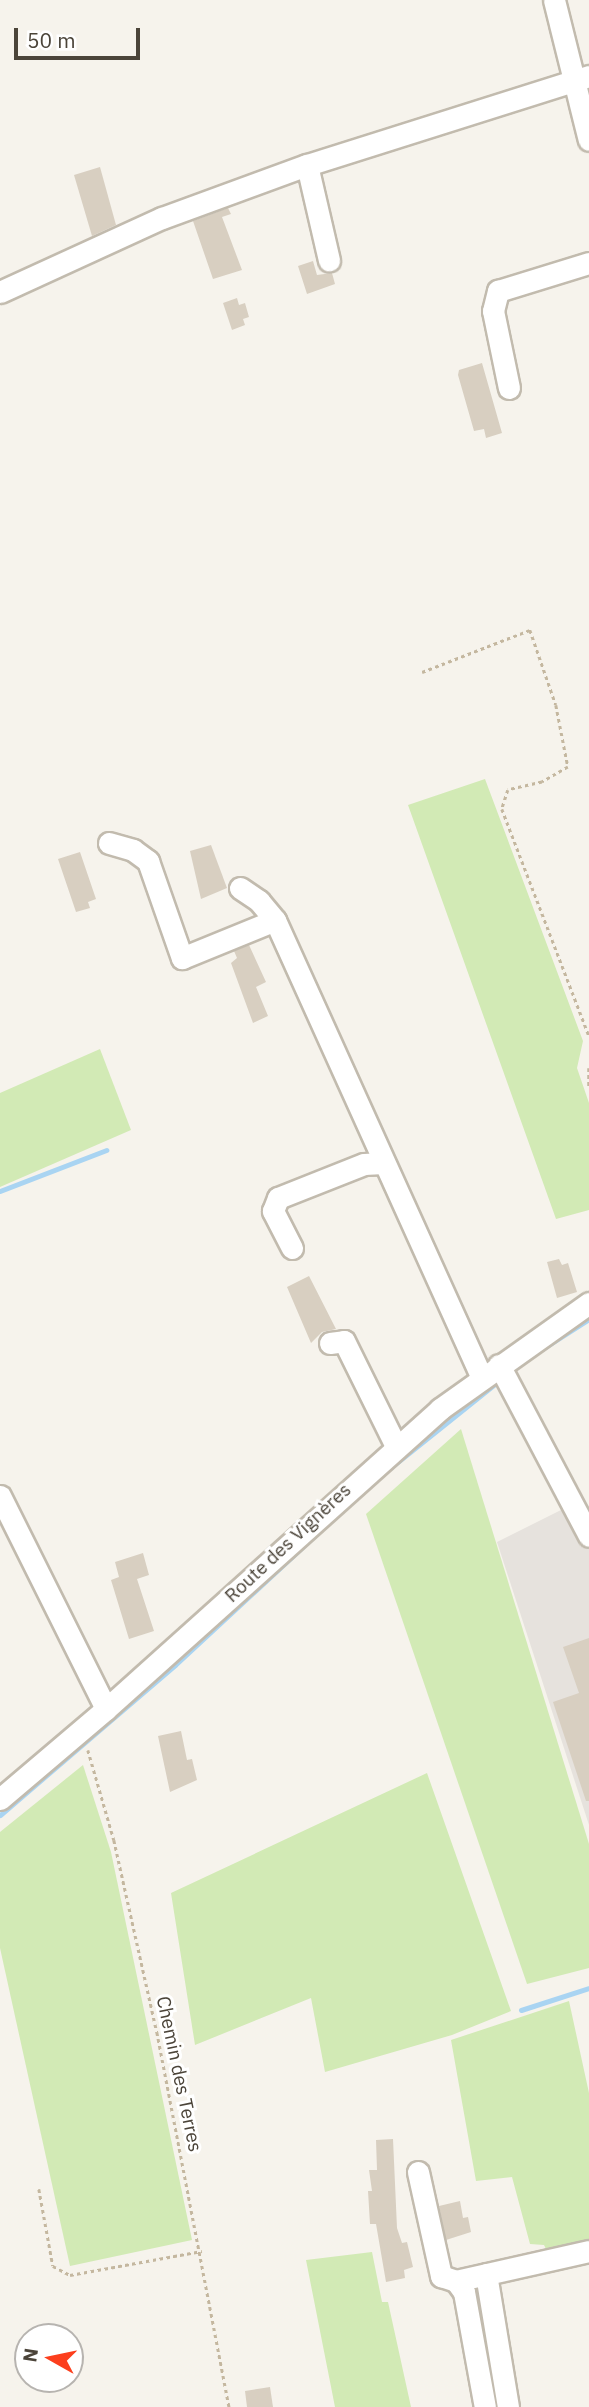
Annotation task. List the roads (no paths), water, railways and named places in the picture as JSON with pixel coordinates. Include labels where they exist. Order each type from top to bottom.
[{"type":"street","points":[[554,0],[581,78],[589,140]]},
{"type":"street","points":[[0,292],[162,218],[307,165],[581,78]]},
{"type":"street","points":[[307,165],[329,260]]},
{"type":"street","points":[[509,388],[493,311],[498,291],[589,263]]},
{"type":"street","points":[[109,843],[133,850],[148,861],[182,958],[275,920]]},
{"type":"street","points":[[240,888],[259,901],[275,920],[383,1163],[491,1371],[589,1536]]},
{"type":"street","points":[[292,1248],[272,1211],[278,1198],[364,1164],[383,1163]]},
{"type":"street","name":"Route des Vignères","points":[[0,1800],[106,1709],[396,1446],[491,1371],[589,1303]]},
{"type":"street","points":[[330,1343],[344,1341],[349,1347],[396,1446]]},
{"type":"street","points":[[0,1496],[106,1709]]},
{"type":"street","points":[[418,2172],[441,2276],[456,2281],[589,2251]]},
{"type":"street","points":[[486,2274],[508,2407]]},
{"type":"street","points":[[456,2281],[464,2292],[485,2407]]},
{"type":"waterway","points":[[0,1191],[106,1150]]},
{"type":"waterway","points":[[536,1353],[589,1319]]},
{"type":"waterway","points":[[390,1468],[500,1380]]},
{"type":"waterway","points":[[0,1815],[175,1665],[323,1528]]},
{"type":"waterway","points":[[521,2010],[589,1988]]}]
